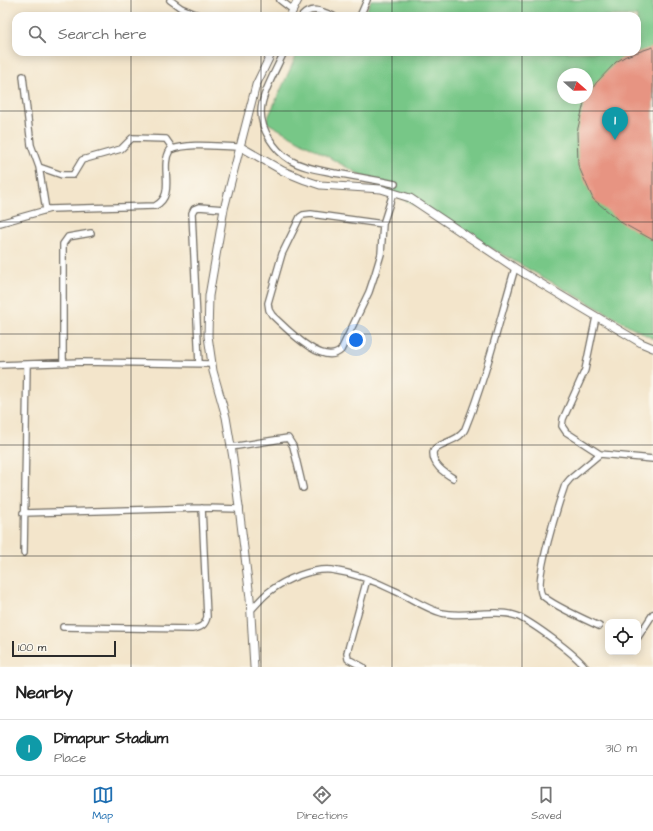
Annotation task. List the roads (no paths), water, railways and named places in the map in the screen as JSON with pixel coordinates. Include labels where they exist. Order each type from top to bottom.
[{"type":"street","points":[[170,0],[181,8],[190,12]]},
{"type":"street","points":[[280,0],[290,12]]},
{"type":"street","points":[[292,12],[298,0]]},
{"type":"street","points":[[362,12],[367,0]]},
{"type":"street","points":[[306,12],[314,10],[325,12]]},
{"type":"street","points":[[254,667],[251,610],[240,509],[223,403],[212,364],[208,336],[209,296],[224,209],[241,148],[256,85],[270,56]]},
{"type":"street","points":[[282,56],[265,96],[261,111],[265,128],[278,151],[290,160],[306,167],[395,184]]},
{"type":"street","points":[[23,76],[31,145],[39,167],[46,210]]},
{"type":"street","points":[[39,167],[67,176],[73,174],[82,160],[121,149],[132,138],[138,137],[166,139],[173,149]]},
{"type":"street","points":[[0,223],[46,210],[155,206],[162,202],[166,196],[166,159],[170,150],[192,146],[241,148],[283,171],[304,180],[320,184],[381,189],[410,198],[515,268],[653,348]]},
{"type":"street","points":[[383,224],[311,214],[303,215],[300,218],[282,254],[268,303],[269,310],[272,315],[300,341],[328,354],[337,354],[341,350],[373,280],[380,254],[383,224],[394,193]]},
{"type":"street","points":[[199,364],[192,214],[194,209],[199,207],[224,209]]},
{"type":"street","points":[[63,363],[63,244],[68,237],[92,233]]},
{"type":"street","points":[[453,478],[440,470],[433,450],[436,446],[458,438],[464,431],[475,402],[515,268]]},
{"type":"street","points":[[596,316],[585,370],[563,419],[562,426],[566,432],[600,454],[653,459]]},
{"type":"street","points":[[0,365],[63,363],[212,364]]},
{"type":"street","points":[[24,553],[23,513],[27,365]]},
{"type":"street","points":[[231,447],[288,438],[293,446],[303,488]]},
{"type":"street","points":[[598,626],[549,600],[542,594],[539,585],[546,549],[565,485],[600,454]]},
{"type":"street","points":[[23,513],[202,508],[240,509]]},
{"type":"street","points":[[63,628],[192,629],[199,628],[205,624],[207,617],[202,508]]},
{"type":"street","points":[[251,610],[269,592],[286,580],[311,573],[332,570],[367,579],[394,590],[426,608],[444,613],[465,615],[496,613],[516,615],[577,659],[585,667]]},
{"type":"street","points":[[363,667],[348,659],[346,653],[367,579]]},
{"type":"street","points":[[641,632],[653,614]]},
{"type":"place","name":"Dimapur Stadium","points":[[615,140]]}]
